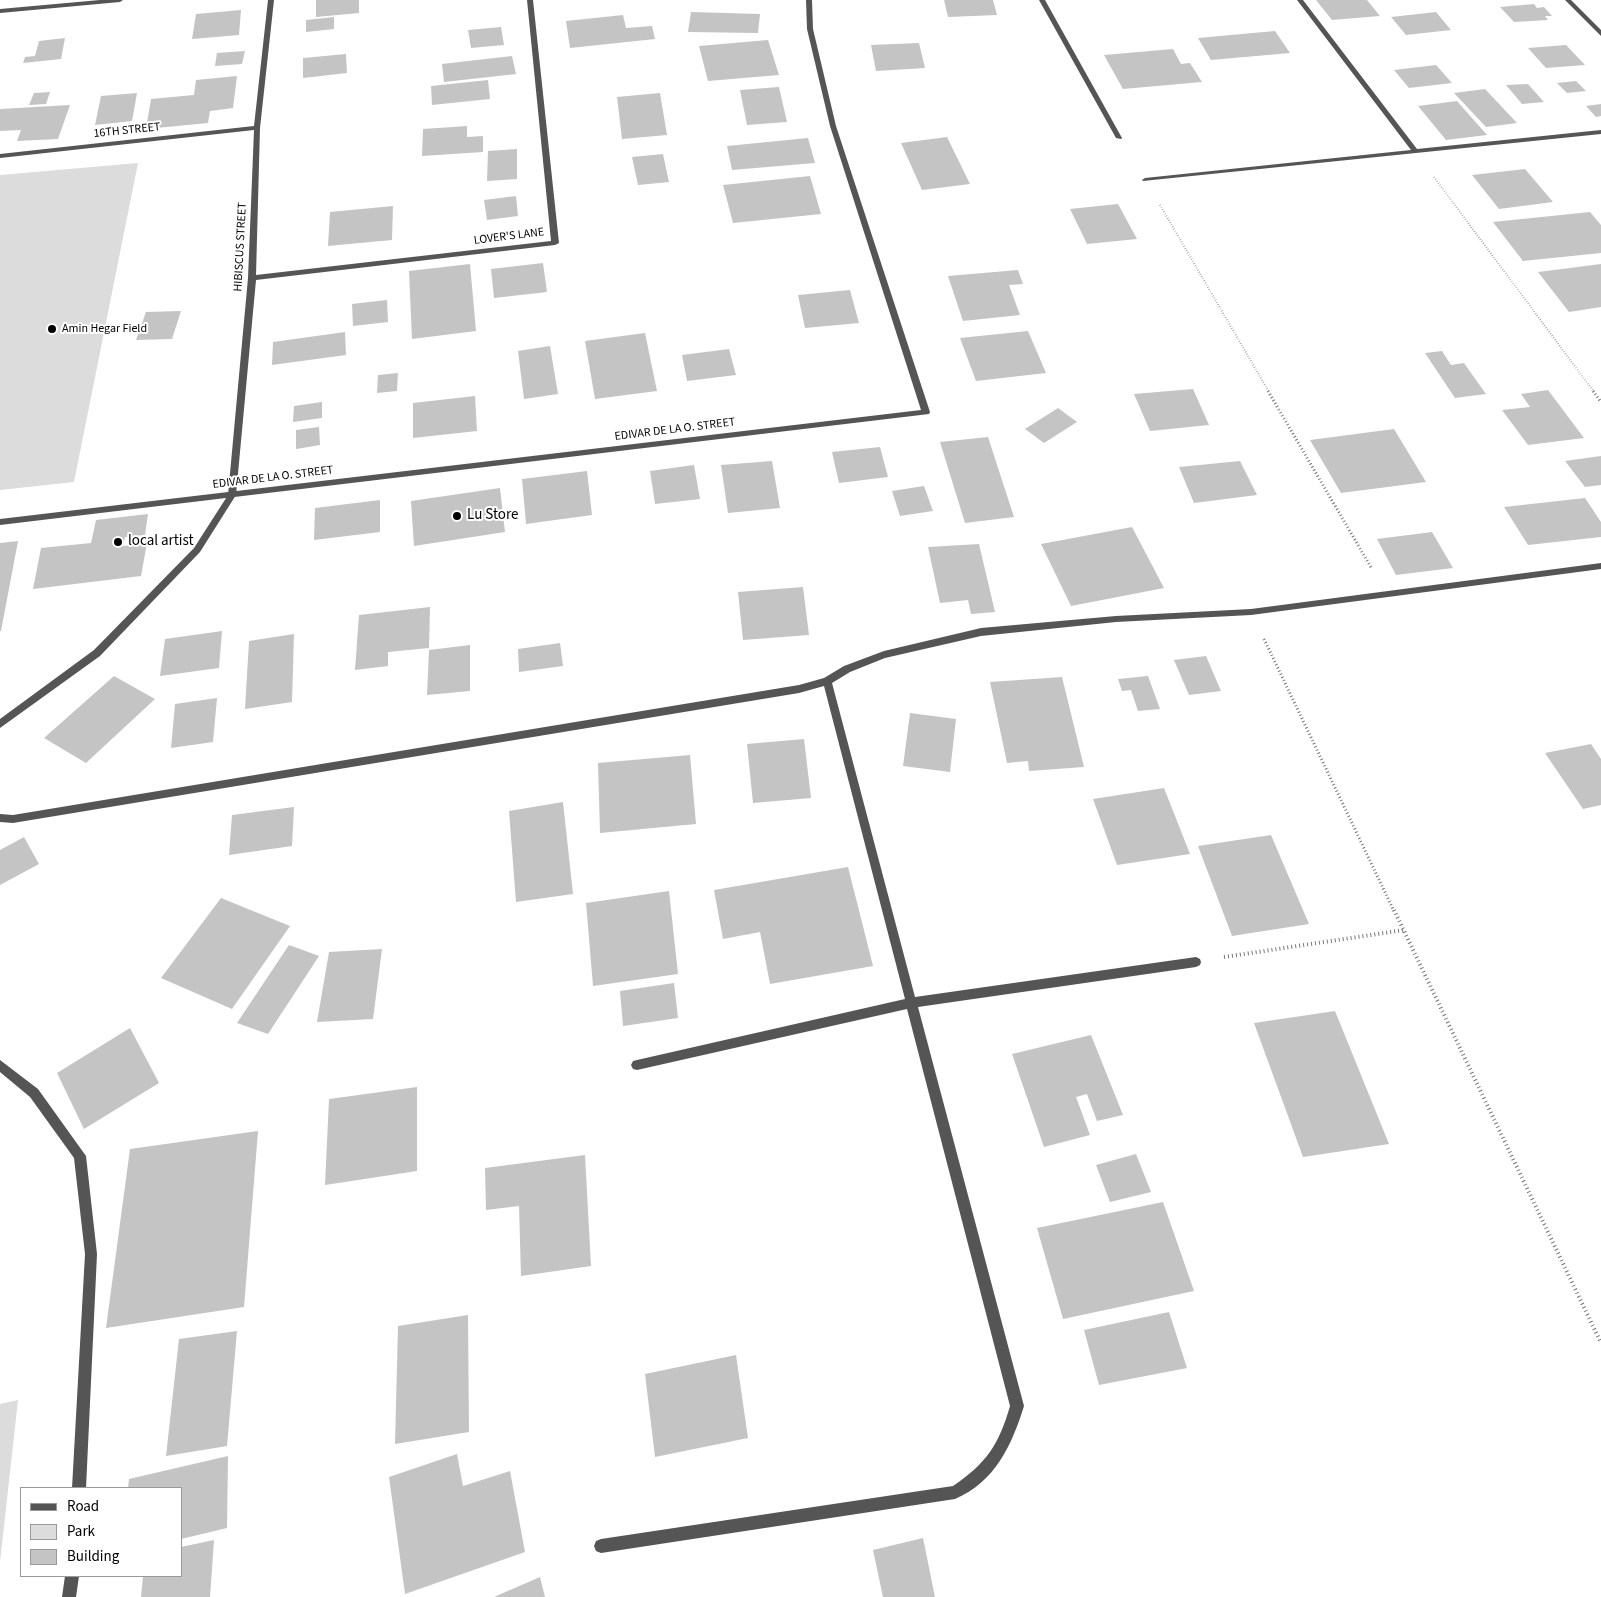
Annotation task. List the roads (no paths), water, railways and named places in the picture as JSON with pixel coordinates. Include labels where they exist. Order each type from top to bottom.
[{"type":"street","points":[[0,11],[120,0]]},
{"type":"street","name":"HIBISCUS STREET","points":[[232,495],[252,278],[257,128],[271,0]]},
{"type":"street","name":"LOVER'S LANE","points":[[252,278],[555,243],[530,0]]},
{"type":"street","name":"EDIVAR DE LA O. STREET","points":[[0,522],[926,412],[833,126],[810,28],[809,0]]},
{"type":"street","points":[[1042,0],[1119,138]]},
{"type":"street","points":[[1300,0],[1414,150]]},
{"type":"street","points":[[1568,0],[1601,34]]},
{"type":"street","name":"16TH STREET","points":[[0,156],[257,128]]},
{"type":"street","points":[[1145,180],[1414,150],[1601,132]]},
{"type":"street","points":[[0,724],[97,653],[197,550],[232,495]]},
{"type":"street","points":[[0,818],[13,819],[799,689],[827,682],[847,669],[884,655],[982,632],[1116,619],[1251,612],[1601,566]]},
{"type":"street","points":[[601,1546],[954,1492],[978,1477],[995,1459],[1009,1434],[1016,1406],[827,682]]},
{"type":"street","points":[[637,1065],[910,1003],[1196,962]]},
{"type":"street","points":[[0,1065],[34,1093],[80,1156],[91,1254],[79,1487]]},
{"type":"street","points":[[69,1597],[72,1577]]},
{"type":"place","name":"Amin Hegar Field","points":[[52,329]]},
{"type":"place","name":"Lu Store","points":[[457,516]]},
{"type":"place","name":"local artist","points":[[118,542]]}]
